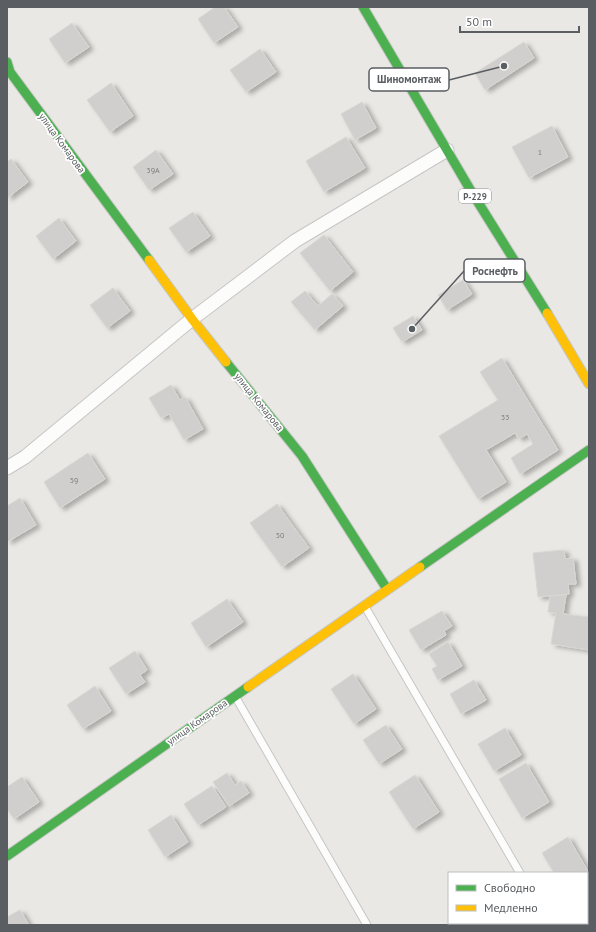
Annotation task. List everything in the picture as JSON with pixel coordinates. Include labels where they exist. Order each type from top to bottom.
[{"type":"main road","name":"Р-229","points":[[363,7],[447,150],[554,324],[589,384]]},
{"type":"main road","name":"улица Комарова","points":[[7,62],[10,72],[192,319],[302,456],[388,588]]},
{"type":"main road","name":"улица Комарова","points":[[7,856],[388,588],[589,450]]},
{"type":"street","points":[[7,468],[24,457],[192,319],[295,241],[447,150]]},
{"type":"lane","points":[[364,605],[519,872]]},
{"type":"lane","points":[[235,695],[367,925]]},
{"type":"building","points":[[215,7],[224,7],[238,27],[214,43],[198,19]]},
{"type":"building","points":[[72,23],[89,47],[65,63],[49,39]]},
{"type":"building","points":[[524,42],[534,58],[485,90],[475,73]]},
{"type":"building","points":[[260,49],[276,72],[246,92],[230,70]]},
{"type":"building","points":[[111,83],[133,116],[110,132],[87,100]]},
{"type":"building","points":[[362,102],[376,128],[355,140],[341,114]]},
{"type":"building","points":[[552,126],[568,157],[529,178],[512,147]]},
{"type":"building","points":[[346,137],[365,168],[324,192],[306,161]]},
{"type":"building","points":[[156,150],[173,174],[149,190],[133,167]]},
{"type":"building","points":[[11,159],[28,182],[7,198],[7,162]]},
{"type":"building","points":[[193,212],[210,236],[186,252],[169,228]]},
{"type":"building","points":[[59,218],[76,241],[53,259],[36,236]]},
{"type":"building","points":[[324,235],[353,272],[330,291],[300,253]]},
{"type":"building","points":[[463,280],[472,294],[447,310],[438,295]]},
{"type":"building","points":[[113,288],[130,311],[107,328],[90,305]]},
{"type":"building","points":[[305,291],[318,306],[332,294],[343,306],[315,330],[291,302]]},
{"type":"building","points":[[413,316],[422,330],[402,342],[393,328]]},
{"type":"building","points":[[502,358],[558,450],[520,474],[511,458],[533,444],[527,434],[519,439],[515,433],[486,450],[506,482],[478,499],[439,436],[498,400],[480,372]]},
{"type":"building","points":[[171,385],[180,400],[185,397],[203,429],[184,440],[169,414],[161,418],[149,398]]},
{"type":"building","points":[[88,453],[105,479],[60,508],[44,482]]},
{"type":"building","points":[[20,498],[36,525],[7,542],[7,506]]},
{"type":"building","points":[[277,504],[309,548],[282,567],[250,523]]},
{"type":"building","points":[[564,550],[565,559],[573,558],[576,584],[568,584],[569,594],[538,597],[533,553]]},
{"type":"building","points":[[566,595],[563,614],[589,617],[589,650],[551,644],[556,613],[548,612],[550,596]]},
{"type":"building","points":[[227,599],[243,622],[206,647],[191,623]]},
{"type":"building","points":[[442,611],[452,626],[444,631],[446,635],[421,650],[409,630]]},
{"type":"building","points":[[448,642],[462,666],[438,680],[432,669],[437,666],[429,654]]},
{"type":"building","points":[[135,651],[147,670],[140,675],[145,682],[126,694],[109,668]]},
{"type":"building","points":[[353,674],[376,709],[354,724],[331,689]]},
{"type":"building","points":[[474,680],[486,700],[461,714],[450,694]]},
{"type":"building","points":[[95,686],[111,711],[83,729],[67,705]]},
{"type":"building","points":[[386,725],[402,749],[379,764],[363,740]]},
{"type":"building","points":[[505,728],[521,755],[494,771],[478,744]]},
{"type":"building","points":[[526,763],[549,802],[522,818],[499,779]]},
{"type":"building","points":[[227,773],[235,785],[241,781],[249,793],[229,806],[213,782]]},
{"type":"building","points":[[415,775],[439,812],[413,829],[389,792]]},
{"type":"building","points":[[22,777],[39,802],[14,819],[7,809],[7,787]]},
{"type":"building","points":[[212,786],[226,807],[198,825],[184,804]]},
{"type":"building","points":[[171,815],[188,842],[165,857],[148,830]]},
{"type":"building","points":[[568,837],[589,873],[589,876],[588,872],[553,872],[542,853]]},
{"type":"building","points":[[20,910],[29,925],[7,925],[7,917]]},
{"type":"building","points":[[470,924],[498,924],[496,925]]},
{"type":"traffic: fast","points":[[363,7],[471,191],[547,313]]},
{"type":"traffic: fast","points":[[7,62],[10,72],[149,260]]},
{"type":"traffic: fast","points":[[226,362],[302,456],[387,589]]},
{"type":"traffic: fast","points":[[420,567],[589,450]]},
{"type":"traffic: fast","points":[[7,856],[248,687]]},
{"type":"traffic: slow","points":[[149,260],[192,319],[226,362]]},
{"type":"traffic: slow","points":[[547,313],[589,384]]},
{"type":"traffic: slow","points":[[248,687],[420,567]]},
{"type":"place","name":"Шиномонтаж","points":[[504,66]]},
{"type":"place","name":"Роснефть","points":[[412,329]]}]
